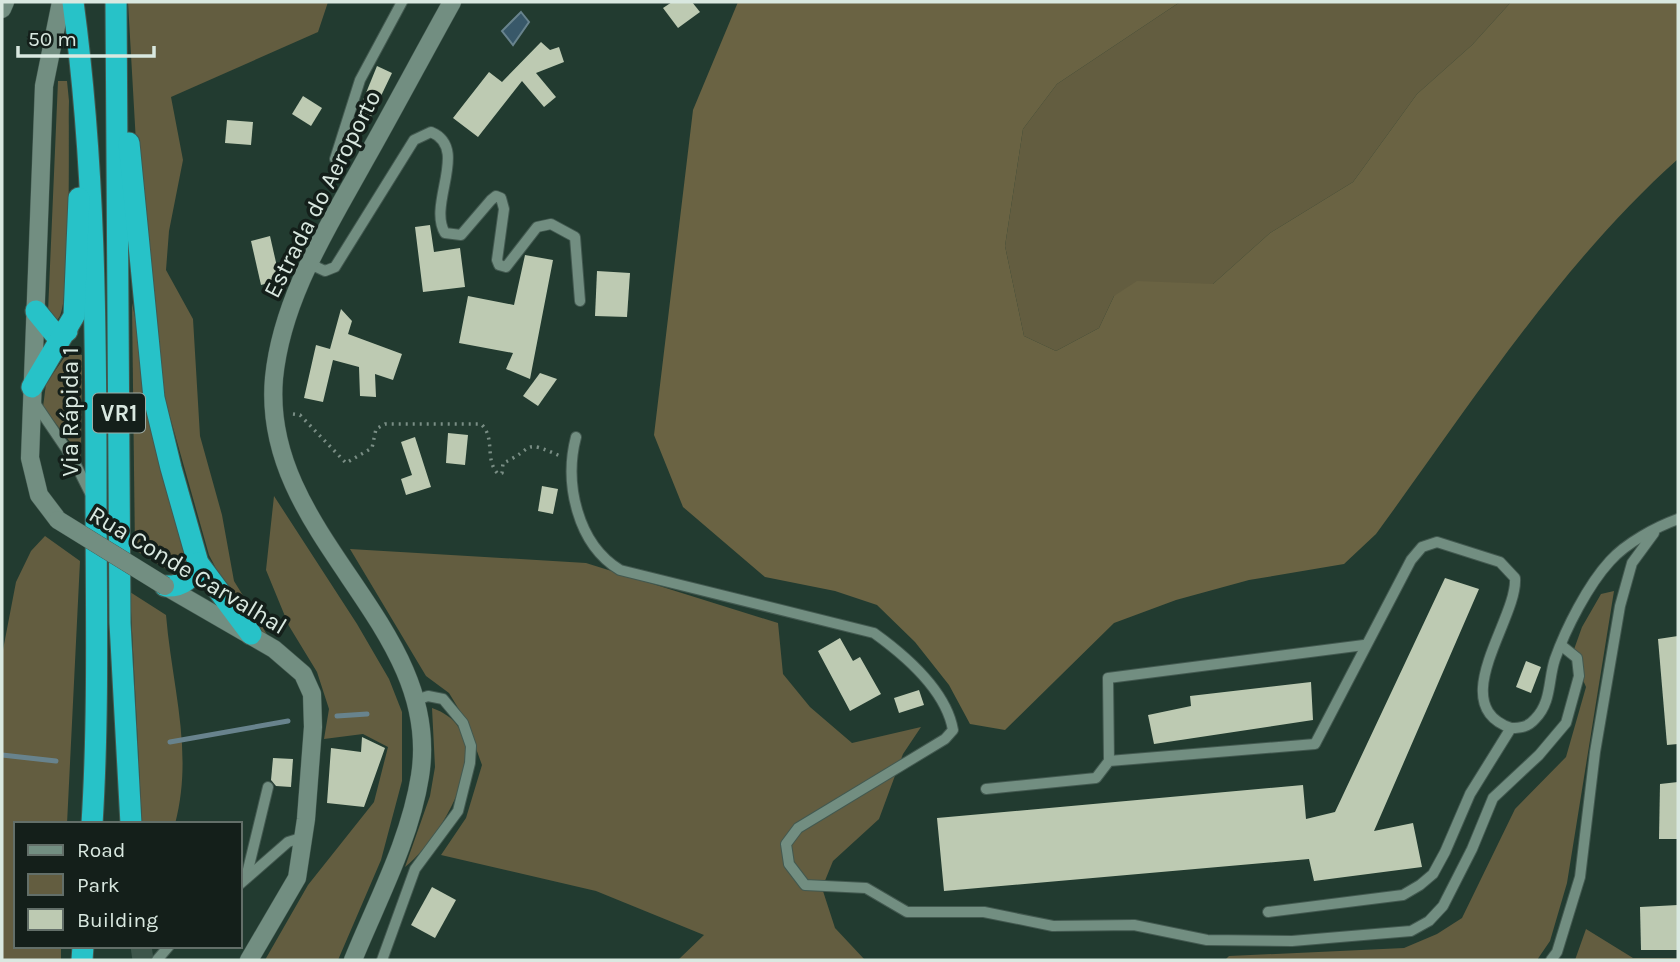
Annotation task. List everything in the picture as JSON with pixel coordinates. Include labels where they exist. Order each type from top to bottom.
[{"type":"highway","name":"Via Rápida 1","points":[[72,2],[83,81],[96,273],[97,649],[92,822]]},
{"type":"highway","name":"Via Rápida 1","points":[[116,2],[120,623],[131,822]]},
{"type":"highway","points":[[116,58],[130,153],[154,398],[198,563],[251,634]]},
{"type":"highway","points":[[32,392],[67,331],[77,297],[83,81]]},
{"type":"highway","points":[[36,311],[54,332],[67,331]]},
{"type":"highway","points":[[165,586],[184,583],[198,563]]},
{"type":"main road","points":[[2,9],[5,2]]},
{"type":"main road","name":"Rua Conde Carvalhal","points":[[61,2],[44,86],[30,466],[40,498],[58,520],[165,586],[251,634],[293,663],[303,674],[312,695],[313,727],[304,837],[297,878],[249,960]]},
{"type":"main road","name":"Estrada do Aeroporto","points":[[353,960],[408,824],[420,775],[421,731],[416,700],[397,650],[300,503],[279,443],[274,402],[279,346],[290,305],[310,264],[452,2]]},
{"type":"lane","points":[[335,159],[360,80],[402,2]]},
{"type":"lane","points":[[310,264],[325,271],[335,267],[414,140],[431,132],[439,135],[448,150],[439,216],[445,233],[461,235],[496,196],[501,198],[504,209],[497,260],[499,265],[506,267],[543,223],[572,234],[577,241],[580,302]]},
{"type":"lane","points":[[32,392],[83,476],[96,508]]},
{"type":"lane","points":[[576,437],[570,460],[583,529],[608,563],[620,570],[874,633],[897,649],[944,703],[950,714],[953,730],[946,738],[798,828],[786,844],[789,864],[806,885],[866,888],[907,912],[984,912],[1053,926],[1135,925],[1207,940],[1250,942],[1394,933],[1419,928],[1443,906],[1472,849],[1493,798],[1538,755],[1566,723],[1579,676],[1577,657],[1562,646]]},
{"type":"lane","points":[[1109,761],[1315,744],[1364,645],[1380,623],[1411,560],[1422,547],[1437,542],[1500,562],[1515,578],[1516,589],[1484,669],[1483,696],[1495,719],[1511,728],[1522,728],[1536,718],[1550,692],[1555,659],[1583,600],[1611,560],[1660,525],[1678,519]]},
{"type":"lane","points":[[1551,960],[1557,952],[1580,877],[1595,752],[1620,606],[1632,563],[1660,525]]},
{"type":"lane","points":[[986,789],[1096,778],[1109,761],[1108,678],[1364,645]]},
{"type":"lane","points":[[382,960],[415,869],[458,811],[470,763],[471,746],[463,723],[443,699],[428,696],[416,700]]},
{"type":"lane","points":[[1268,912],[1403,895],[1420,885],[1433,874],[1446,852],[1470,794],[1511,728]]},
{"type":"lane","points":[[243,881],[268,787]]},
{"type":"lane","points":[[243,881],[288,842],[304,837]]},
{"type":"path","points":[[294,424],[293,414],[300,415],[346,463],[372,448],[376,429],[385,424],[450,422],[462,426],[476,423],[487,430],[490,456],[498,474],[502,473],[503,463],[534,444],[570,460]]},
{"type":"green space","points":[[128,2],[328,2],[318,32],[171,97],[183,160],[169,231],[166,270],[193,319],[200,436],[222,515],[234,581],[271,641],[237,609],[209,555],[161,385],[138,178]]},
{"type":"green space","points":[[1180,2],[1511,2],[1472,45],[1417,94],[1353,182],[1270,233],[1213,284],[1114,296],[1099,328],[1056,351],[1024,336],[1005,246],[1023,129],[1057,84]]},
{"type":"green space","points":[[58,81],[67,81],[69,101],[68,217],[62,307],[58,319],[53,319],[48,312]]},
{"type":"green space","points":[[132,303],[186,556],[186,564],[179,571],[171,572],[135,550]]},
{"type":"green space","points":[[68,352],[82,355],[81,456],[43,407],[46,384]]},
{"type":"green space","points":[[274,496],[357,624],[389,679],[402,712],[402,781],[381,860],[338,960],[265,960],[308,885],[374,802],[388,747],[363,734],[324,739],[329,709],[317,672],[289,626],[266,570]]},
{"type":"green space","points":[[45,536],[80,561],[67,822],[14,822],[14,948],[61,948],[61,960],[2,960],[2,655],[16,582],[31,551]]},
{"type":"green space","points":[[350,549],[586,563],[778,623],[783,674],[810,707],[852,743],[921,727],[903,754],[879,819],[833,861],[822,888],[835,928],[865,960],[678,960],[704,935],[596,891],[441,855],[466,818],[482,765],[466,721],[449,693],[426,676]]},
{"type":"green space","points":[[1614,591],[1567,883],[1550,941],[1537,960],[1225,960],[1229,956],[1404,948],[1437,934],[1462,918],[1515,809],[1566,757],[1586,687],[1572,655],[1582,627],[1601,594]]},
{"type":"green space","points":[[130,592],[166,615],[182,745],[180,797],[175,822],[142,822]]},
{"type":"green space","points":[[432,708],[453,721],[464,739],[466,761],[460,786],[436,833],[405,867],[430,796],[435,767]]},
{"type":"green space","points":[[1586,929],[1633,958],[1678,960],[1575,960]]},
{"type":"shaded area","points":[[738,2],[1180,2],[1057,84],[1023,129],[1005,246],[1024,336],[1056,351],[1099,328],[1114,296],[1137,281],[1213,284],[1270,233],[1353,182],[1417,94],[1472,45],[1511,2],[1678,2],[1678,159],[1635,200],[1555,290],[1481,387],[1376,534],[1344,564],[1249,580],[1176,600],[1114,623],[1005,730],[970,724],[949,685],[915,642],[877,605],[835,591],[765,577],[683,507],[654,435],[693,110]]},
{"type":"water","points":[[521,12],[529,22],[513,45],[502,31]]},
{"type":"building","points":[[672,2],[692,2],[700,12],[678,28],[663,8]]},
{"type":"building","points":[[541,42],[550,50],[559,47],[564,62],[536,73],[556,97],[544,107],[522,81],[478,137],[453,118],[489,72],[502,82]]},
{"type":"building","points":[[377,66],[392,73],[369,121],[357,115]]},
{"type":"building","points":[[303,96],[322,108],[311,126],[292,114]]},
{"type":"building","points":[[227,120],[253,122],[251,145],[225,143]]},
{"type":"building","points":[[430,225],[434,252],[460,248],[465,287],[423,292],[415,227]]},
{"type":"building","points":[[270,236],[280,280],[261,285],[251,241]]},
{"type":"building","points":[[525,255],[553,260],[530,379],[506,369],[513,353],[459,343],[468,296],[514,305]]},
{"type":"building","points":[[597,271],[630,273],[627,317],[595,316]]},
{"type":"building","points":[[341,309],[352,321],[348,334],[402,354],[393,380],[375,374],[376,397],[360,396],[359,367],[333,360],[323,402],[304,398],[316,345],[330,349]]},
{"type":"building","points":[[540,373],[557,379],[538,406],[523,396]]},
{"type":"building","points":[[448,433],[468,435],[465,465],[446,463]]},
{"type":"building","points":[[415,437],[431,487],[406,495],[401,479],[412,475],[401,442]]},
{"type":"building","points":[[542,486],[558,489],[553,514],[538,511]]},
{"type":"building","points":[[1445,578],[1479,589],[1374,831],[1413,823],[1422,867],[1314,881],[1309,859],[944,891],[937,818],[1303,785],[1306,819],[1335,812]]},
{"type":"building","points":[[1678,636],[1678,744],[1667,745],[1658,639]]},
{"type":"building","points":[[840,638],[853,661],[860,657],[881,694],[850,711],[818,651]]},
{"type":"building","points":[[1526,661],[1541,667],[1531,693],[1516,687]]},
{"type":"building","points":[[1311,682],[1313,720],[1154,744],[1148,715],[1191,706],[1190,696]]},
{"type":"building","points":[[919,690],[924,705],[899,713],[894,698]]},
{"type":"building","points":[[362,737],[385,748],[364,807],[327,803],[331,748],[361,752]]},
{"type":"building","points":[[273,758],[293,759],[291,787],[276,786],[271,780]]},
{"type":"building","points":[[1678,782],[1678,839],[1659,839],[1660,784]]},
{"type":"building","points":[[432,887],[456,900],[435,938],[411,925]]},
{"type":"building","points":[[1678,905],[1678,950],[1641,950],[1640,907]]},
{"type":"waterway","points":[[337,716],[367,714]]},
{"type":"waterway","points":[[170,742],[288,721]]},
{"type":"waterway","points":[[2,755],[56,761]]},
{"type":"tunnel","points":[[141,948],[143,960]]}]
